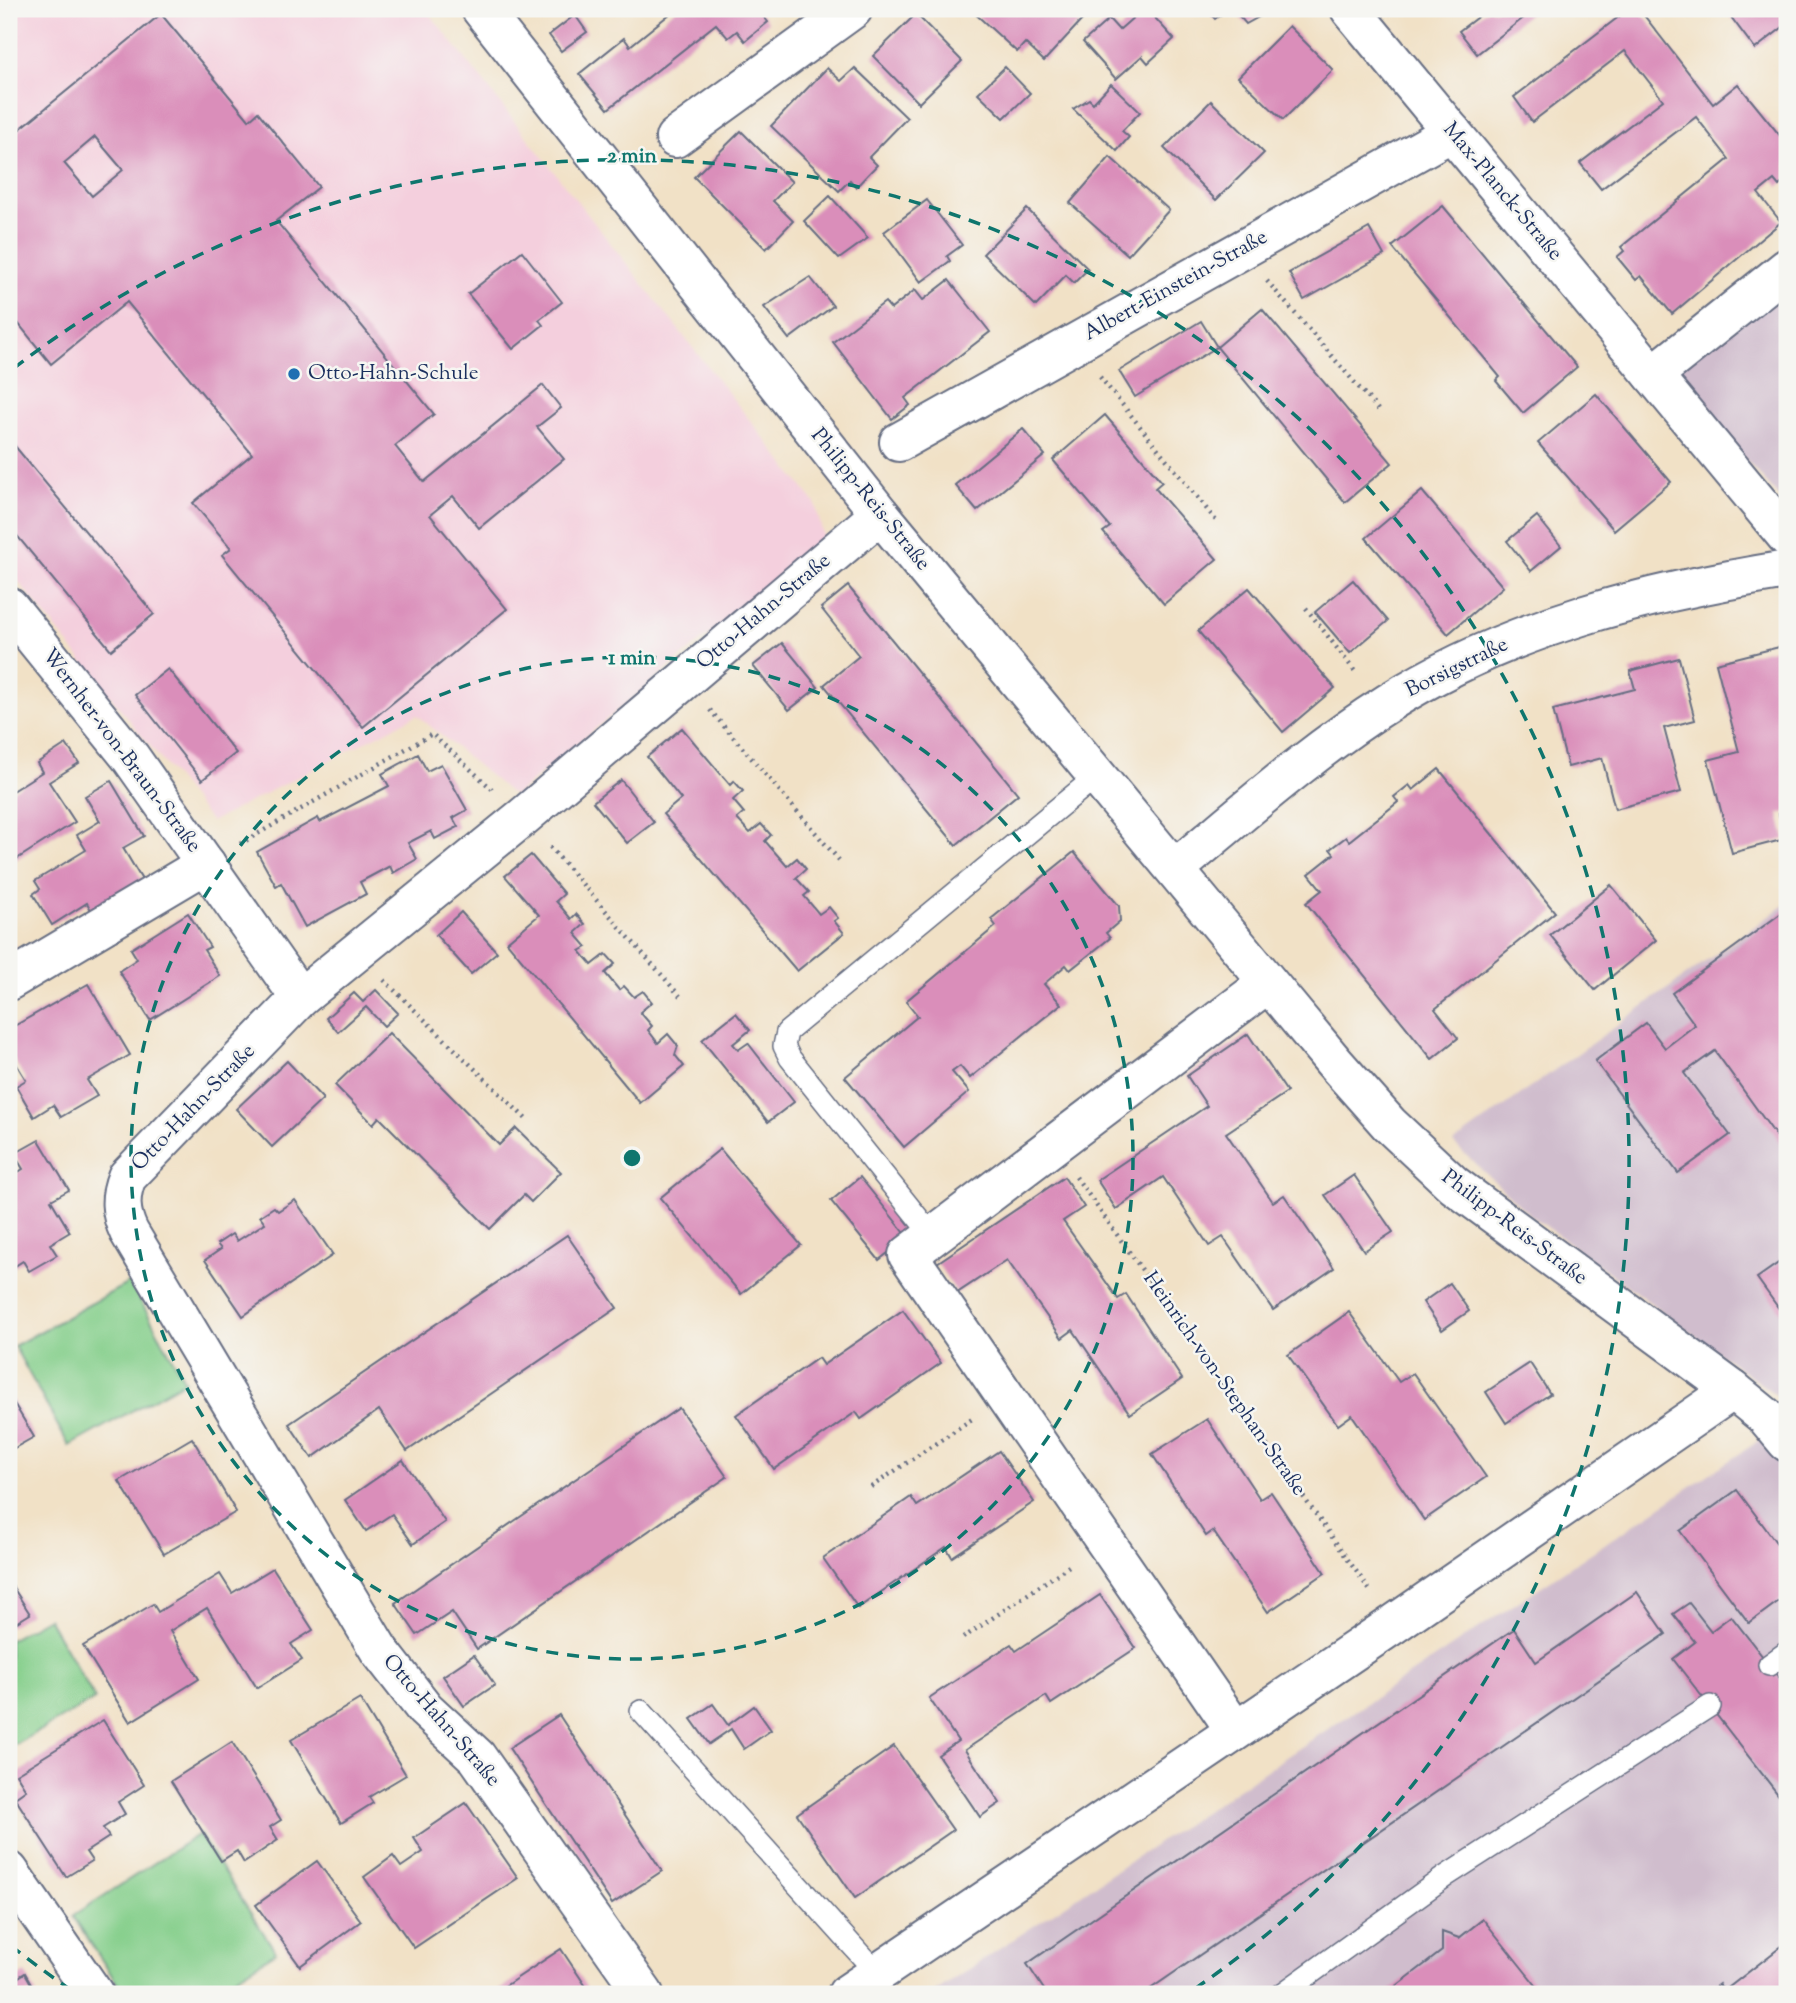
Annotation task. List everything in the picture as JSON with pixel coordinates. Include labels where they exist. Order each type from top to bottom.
[{"type":"street","name":"Philipp-Reis-Straße","points":[[481,9],[880,514],[1334,1062],[1425,1160],[1495,1218],[1733,1390],[1766,1417],[1787,1443]]},
{"type":"street","points":[[675,138],[853,9]]},
{"type":"street","name":"Max-Planck-Straße","points":[[1350,9],[1787,537]]},
{"type":"street","name":"Albert-Einstein-Straße","points":[[900,442],[1452,132]]},
{"type":"street","points":[[1653,375],[1787,268]]},
{"type":"street","name":"Otto-Hahn-Straße","points":[[644,1994],[477,1757],[425,1709],[379,1650],[122,1216],[122,1188],[127,1177],[300,998],[523,817],[880,514]]},
{"type":"street","name":"Borsigstraße","points":[[1176,869],[1299,765],[1382,707],[1494,648],[1566,620],[1658,594],[1787,570]]},
{"type":"street","name":"Wernher-von-Braun-Straße","points":[[9,607],[131,758],[300,998]]},
{"type":"street","name":"Wernher-von-Braun-Straße","points":[[9,981],[206,864]]},
{"type":"street","points":[[1235,1730],[1005,1396],[916,1240],[1054,1144],[1268,983]]},
{"type":"street","points":[[862,1984],[1394,1624],[1733,1390]]},
{"type":"street","points":[[9,1871],[94,1994]]},
{"type":"lane","points":[[916,1240],[790,1058],[784,1046],[787,1032],[1098,775]]},
{"type":"lane","points":[[1769,1665],[1787,1651]]},
{"type":"lane","points":[[1282,1994],[1446,1876],[1710,1706]]},
{"type":"lane","points":[[641,1711],[862,1984]]},
{"type":"path","points":[[1240,250],[1381,413]]},
{"type":"path","points":[[1073,344],[1218,523]]},
{"type":"path","points":[[1306,608],[1382,707]]},
{"type":"path","points":[[684,680],[839,860]]},
{"type":"path","points":[[206,864],[432,734],[523,817],[680,996]]},
{"type":"path","points":[[356,952],[526,1119]]},
{"type":"path","name":"Heinrich-von-Stephan-Straße","points":[[1054,1144],[1394,1624]]},
{"type":"path","points":[[871,1487],[1005,1396]]},
{"type":"path","points":[[963,1638],[1105,1541]]},
{"type":"shaded area","points":[[9,9],[426,9],[815,503],[824,539],[514,796],[417,715],[211,822],[9,570]]},
{"type":"shaded area","points":[[1787,281],[1787,506],[1671,375]]},
{"type":"shaded area","points":[[1787,903],[1787,1403],[1528,1213],[1453,1143]]},
{"type":"shaded area","points":[[1787,1422],[1787,1994],[932,1994]]},
{"type":"green space","points":[[130,1282],[185,1381],[69,1446],[14,1346]]},
{"type":"green space","points":[[48,1618],[95,1699],[9,1748],[9,1640]]},
{"type":"green space","points":[[199,1834],[276,1952],[210,1994],[124,1994],[73,1916]]},
{"type":"building","points":[[676,9],[764,9],[760,12],[768,22],[745,41],[737,31],[728,38],[716,24],[608,109],[579,74],[624,38],[630,46]]},
{"type":"building","points":[[970,9],[1069,9],[1082,20],[1044,61],[1025,43],[1017,52]]},
{"type":"building","points":[[1143,9],[1147,9],[1174,39],[1148,63],[1142,56],[1116,79],[1083,42],[1109,19],[1119,30]]},
{"type":"building","points":[[1206,9],[1228,9],[1215,19]]},
{"type":"building","points":[[1233,9],[1273,9],[1246,24]]},
{"type":"building","points":[[1488,9],[1535,9],[1477,54],[1459,31]]},
{"type":"building","points":[[1629,9],[1639,9],[1713,104],[1738,84],[1781,137],[1787,133],[1787,179],[1779,186],[1774,180],[1758,193],[1781,222],[1672,314],[1641,276],[1636,280],[1617,257],[1624,251],[1621,247],[1729,159],[1696,117],[1601,189],[1580,163],[1663,100],[1625,51],[1532,122],[1514,97]]},
{"type":"building","points":[[1725,9],[1787,9],[1787,24],[1755,49]]},
{"type":"building","name":"Otto-Hahn-Schule","points":[[161,14],[249,120],[258,112],[319,187],[276,221],[434,414],[395,446],[424,482],[543,385],[561,408],[537,427],[564,459],[479,528],[453,496],[430,515],[507,609],[363,727],[222,555],[231,548],[193,503],[252,454],[127,302],[51,364],[9,312],[9,138]],"holes":[[[95,137],[123,170],[92,196],[64,163]]]},
{"type":"building","points":[[916,14],[962,61],[919,103],[873,56]]},
{"type":"building","points":[[575,15],[587,32],[561,51],[549,35]]},
{"type":"building","points":[[1289,26],[1333,70],[1283,120],[1238,77]]},
{"type":"building","points":[[1005,67],[1030,93],[1004,118],[978,93]]},
{"type":"building","points":[[827,68],[841,81],[855,68],[907,118],[869,157],[877,165],[856,187],[850,180],[839,191],[771,126]]},
{"type":"building","points":[[1111,84],[1140,112],[1122,131],[1129,137],[1117,151],[1073,109],[1089,99],[1093,103]]},
{"type":"building","points":[[1211,101],[1264,153],[1216,200],[1164,148]]},
{"type":"building","points":[[741,131],[792,182],[773,201],[793,221],[766,249],[694,177]]},
{"type":"building","points":[[1110,157],[1169,210],[1128,255],[1070,203]]},
{"type":"building","points":[[830,196],[868,238],[839,259],[804,221]]},
{"type":"building","points":[[927,200],[962,245],[947,256],[950,261],[921,282],[884,232]]},
{"type":"building","points":[[1443,206],[1577,367],[1523,413],[1496,381],[1500,377],[1392,247]]},
{"type":"building","points":[[1027,209],[1088,269],[1074,283],[1066,275],[1036,306],[983,254]]},
{"type":"building","points":[[1369,228],[1384,255],[1304,300],[1289,273]]},
{"type":"building","points":[[522,251],[562,302],[539,320],[543,325],[513,349],[468,294]]},
{"type":"building","points":[[810,277],[833,306],[789,339],[764,307]]},
{"type":"building","points":[[949,280],[990,332],[905,398],[910,405],[892,419],[833,342],[885,302],[891,309],[915,290],[923,300]]},
{"type":"building","points":[[1787,307],[1787,365],[1785,365],[1782,311]]},
{"type":"building","points":[[1262,309],[1392,463],[1345,502],[1217,347]]},
{"type":"building","points":[[1201,321],[1217,347],[1135,397],[1119,371]]},
{"type":"building","points":[[1596,394],[1671,482],[1614,530],[1538,443]]},
{"type":"building","points":[[1105,415],[1162,482],[1155,488],[1217,559],[1164,604],[1103,532],[1110,527],[1053,460]]},
{"type":"building","points":[[1023,429],[1045,455],[977,511],[955,485]]},
{"type":"building","points":[[9,439],[154,614],[111,650],[9,526]]},
{"type":"building","points":[[1422,491],[1503,587],[1448,634],[1366,538]]},
{"type":"building","points":[[1537,516],[1561,546],[1531,571],[1507,541]]},
{"type":"building","points":[[1353,580],[1388,621],[1350,653],[1315,612]]},
{"type":"building","points":[[848,586],[1018,794],[956,845],[824,685],[859,656],[821,608]]},
{"type":"building","points":[[1249,588],[1335,688],[1283,732],[1198,631]]},
{"type":"building","points":[[782,643],[818,687],[789,710],[753,666]]},
{"type":"building","points":[[1787,645],[1787,812],[1779,814],[1785,839],[1732,853],[1708,760],[1739,752],[1716,663]]},
{"type":"building","points":[[1679,658],[1695,720],[1664,728],[1681,792],[1615,809],[1602,758],[1568,767],[1553,710],[1635,689],[1630,671]]},
{"type":"building","points":[[168,669],[236,753],[202,780],[135,695]]},
{"type":"building","points":[[682,728],[730,785],[734,781],[743,791],[733,800],[744,813],[737,819],[750,833],[761,824],[771,835],[765,841],[787,866],[797,858],[806,869],[796,878],[809,892],[804,896],[819,914],[829,907],[838,918],[834,921],[844,933],[797,971],[663,814],[681,799],[647,757]]},
{"type":"building","points":[[66,744],[79,763],[49,782],[75,822],[9,864],[9,793],[42,772],[37,763]]},
{"type":"building","points":[[418,754],[427,771],[441,764],[467,810],[453,818],[458,827],[435,839],[431,831],[408,843],[417,859],[393,873],[390,866],[360,882],[366,894],[305,927],[281,883],[276,886],[257,852],[318,818],[320,822],[389,786],[382,774]]},
{"type":"building","points":[[1439,769],[1555,912],[1435,1009],[1458,1038],[1432,1059],[1306,903],[1322,890],[1309,874],[1334,854],[1330,849],[1346,837],[1349,841],[1398,802],[1394,797],[1409,785],[1413,790]]},
{"type":"building","points":[[621,780],[654,822],[627,843],[593,802]]},
{"type":"building","points":[[111,781],[144,836],[123,848],[145,885],[94,915],[87,903],[52,925],[33,894],[40,889],[35,881],[86,850],[77,835],[100,821],[85,796]]},
{"type":"building","points":[[1074,852],[1119,906],[1120,921],[1106,933],[1110,938],[1070,970],[1066,965],[1044,984],[1061,1004],[970,1078],[960,1066],[952,1072],[969,1092],[904,1147],[845,1077],[918,1016],[906,1001],[996,926],[991,919]]},
{"type":"building","points":[[531,855],[564,894],[556,901],[571,919],[576,914],[585,924],[575,933],[587,947],[580,951],[592,965],[606,954],[615,964],[605,973],[619,990],[624,986],[634,997],[643,991],[652,1002],[640,1012],[652,1026],[648,1030],[658,1043],[668,1034],[678,1046],[675,1055],[684,1066],[640,1103],[507,942],[539,915],[505,876]]},
{"type":"building","points":[[1611,885],[1656,940],[1595,990],[1550,935]]},
{"type":"building","points":[[1787,909],[1787,1151],[1715,1051],[1684,1073],[1730,1135],[1678,1173],[1595,1061],[1646,1023],[1665,1048],[1695,1025],[1672,993]]},
{"type":"building","points":[[461,912],[497,952],[471,974],[436,935]]},
{"type":"building","points":[[188,913],[210,947],[204,950],[220,976],[150,1020],[119,971],[137,959],[131,949]]},
{"type":"building","points":[[9,937],[22,959],[9,968]]},
{"type":"building","points":[[88,984],[130,1055],[87,1080],[97,1096],[61,1117],[53,1105],[34,1117],[16,1086],[26,1080],[9,1052],[9,1029]]},
{"type":"building","points":[[376,990],[398,1013],[384,1026],[366,1007],[338,1032],[326,1018],[354,993],[363,1002]]},
{"type":"building","points":[[736,1013],[750,1030],[733,1044],[738,1050],[748,1043],[794,1102],[768,1122],[702,1040]]},
{"type":"building","points":[[389,1033],[499,1145],[516,1128],[561,1172],[531,1202],[524,1195],[490,1229],[379,1117],[373,1124],[335,1085]]},
{"type":"building","points":[[1248,1034],[1287,1092],[1226,1133],[1273,1202],[1284,1195],[1334,1268],[1273,1310],[1223,1237],[1209,1246],[1163,1177],[1116,1209],[1097,1180],[1207,1106],[1187,1076]]},
{"type":"building","points":[[287,1061],[323,1099],[272,1147],[236,1109]]},
{"type":"building","points":[[39,1140],[69,1190],[51,1200],[70,1232],[50,1244],[57,1255],[29,1271],[23,1261],[9,1270],[9,1178],[23,1169],[14,1154]]},
{"type":"building","points":[[720,1149],[801,1245],[741,1294],[660,1198]]},
{"type":"building","points":[[1354,1175],[1393,1232],[1364,1251],[1325,1195]]},
{"type":"building","points":[[860,1177],[908,1237],[879,1260],[831,1201]]},
{"type":"building","points":[[1064,1177],[1084,1207],[1063,1221],[1118,1299],[1126,1294],[1182,1379],[1130,1414],[1073,1330],[1062,1338],[1007,1260],[957,1293],[937,1263]]},
{"type":"building","points":[[295,1200],[333,1255],[243,1316],[205,1260],[221,1249],[217,1244],[232,1234],[237,1241],[265,1223],[260,1216],[274,1207],[278,1211]]},
{"type":"building","points":[[567,1235],[617,1308],[407,1451],[379,1410],[312,1458],[289,1424]]},
{"type":"building","points":[[1787,1257],[1787,1320],[1757,1278]]},
{"type":"building","points":[[1450,1283],[1469,1311],[1442,1330],[1423,1302]]},
{"type":"building","points":[[903,1310],[941,1363],[861,1419],[856,1412],[774,1469],[736,1415],[818,1358],[823,1365]]},
{"type":"building","points":[[1349,1312],[1399,1382],[1413,1373],[1486,1477],[1424,1520],[1352,1415],[1338,1425],[1288,1355]]},
{"type":"building","points":[[1530,1363],[1550,1394],[1506,1423],[1486,1392]]},
{"type":"building","points":[[9,1395],[34,1437],[9,1451]]},
{"type":"building","points":[[679,1408],[727,1477],[477,1649],[452,1612],[417,1635],[395,1603]]},
{"type":"building","points":[[1207,1419],[1260,1499],[1271,1492],[1325,1573],[1268,1612],[1213,1531],[1206,1536],[1152,1454]]},
{"type":"building","points":[[192,1438],[236,1512],[164,1554],[119,1481]]},
{"type":"building","points":[[999,1451],[1034,1502],[952,1557],[946,1547],[858,1608],[823,1558],[911,1497],[917,1506]]},
{"type":"building","points":[[403,1460],[445,1522],[413,1544],[392,1514],[366,1531],[345,1500]]},
{"type":"building","points":[[1737,1490],[1787,1557],[1787,1595],[1749,1623],[1680,1531]]},
{"type":"building","points":[[273,1568],[313,1630],[291,1644],[302,1660],[257,1688],[207,1608],[170,1631],[199,1679],[130,1722],[83,1646],[153,1604],[158,1612],[220,1574],[232,1593]]},
{"type":"building","points":[[9,1581],[30,1614],[9,1627]]},
{"type":"building","points":[[1637,1592],[1666,1634],[1143,1994],[1047,1994],[1027,1964],[1514,1629],[1536,1662]]},
{"type":"building","points":[[1100,1595],[1136,1648],[1051,1704],[1046,1696],[965,1750],[1000,1803],[980,1817],[938,1755],[958,1741],[929,1698],[1011,1644],[1016,1651]]},
{"type":"building","points":[[1689,1603],[1711,1631],[1731,1616],[1787,1688],[1787,1806],[1673,1659],[1695,1642],[1673,1614]]},
{"type":"building","points":[[474,1655],[495,1685],[464,1706],[443,1676]]},
{"type":"building","points":[[360,1699],[406,1775],[369,1797],[373,1803],[341,1823],[291,1740]]},
{"type":"building","points":[[713,1704],[728,1725],[754,1706],[771,1730],[744,1749],[731,1729],[709,1744],[691,1719]]},
{"type":"building","points":[[559,1715],[662,1871],[612,1904],[509,1748]]},
{"type":"building","points":[[103,1720],[144,1785],[118,1802],[125,1814],[103,1828],[109,1837],[86,1852],[92,1861],[66,1877],[15,1798],[26,1790],[16,1774]]},
{"type":"building","points":[[232,1742],[281,1820],[270,1827],[278,1840],[244,1863],[237,1851],[221,1861],[171,1781]]},
{"type":"building","points":[[894,1746],[953,1830],[855,1898],[797,1814]]},
{"type":"building","points":[[466,1803],[518,1878],[414,1948],[364,1877],[393,1856],[401,1867],[423,1852],[414,1838]]},
{"type":"building","points":[[317,1861],[361,1921],[300,1966],[256,1905]]},
{"type":"building","points":[[1483,1919],[1543,1994],[1386,1994],[1442,1951],[1442,1932],[1459,1938]]},
{"type":"building","points":[[1787,1942],[1787,1994],[1706,1994],[1719,1984],[1724,1991]]},
{"type":"building","points":[[561,1949],[591,1994],[493,1994]]},
{"type":"building","points":[[9,1965],[17,1978],[25,1973],[37,1994],[9,1994]]},
{"type":"place","name":"Otto-Hahn-Schule","points":[[294,374]]}]
